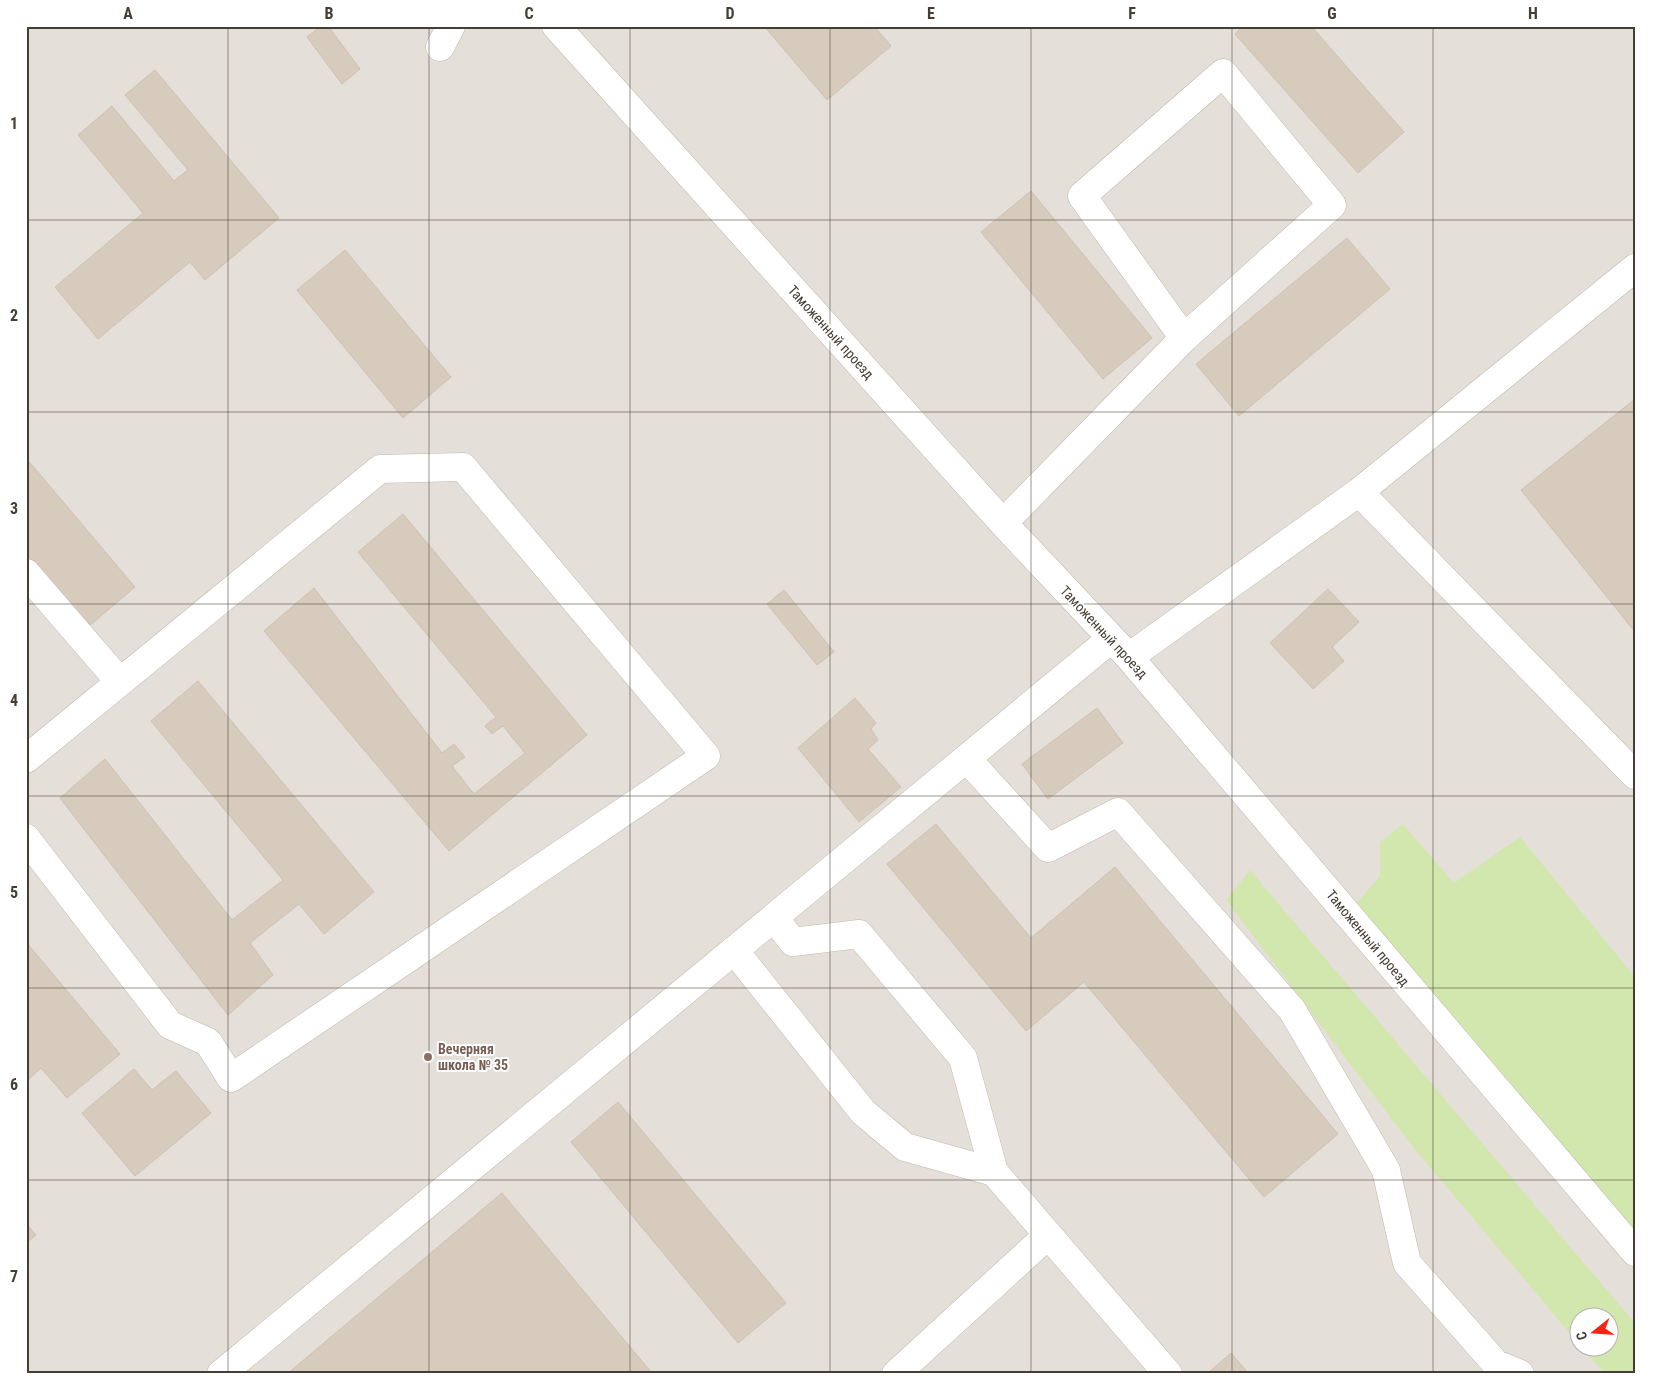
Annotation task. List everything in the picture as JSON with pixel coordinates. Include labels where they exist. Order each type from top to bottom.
[{"type":"street","name":"Таможенный проезд","points":[[556,26],[1002,523],[1120,648],[1635,1252]]},
{"type":"street","points":[[1002,523],[1184,338],[1332,205],[1224,73],[1082,196],[1184,338]]},
{"type":"street","points":[[221,1374],[966,759],[1120,648],[1360,492],[1635,268]]},
{"type":"street","points":[[26,759],[380,469],[463,467],[706,756],[231,1078],[208,1042],[170,1025],[26,838]]},
{"type":"street","points":[[1360,492],[1635,775]]},
{"type":"street","points":[[26,573],[120,682]]},
{"type":"street","points":[[966,759],[1048,848],[1118,812],[1292,1010],[1386,1170],[1407,1263],[1496,1364],[1520,1374]]},
{"type":"street","points":[[774,918],[793,942],[859,934],[963,1058],[994,1172],[1048,1235],[1158,1371]]},
{"type":"street","points":[[734,950],[863,1112],[905,1147],[994,1172]]},
{"type":"street","points":[[896,1374],[1048,1235]]},
{"type":"shaded area","points":[[26,26],[1635,26],[1635,1374],[26,1374]]},
{"type":"green space","points":[[1403,824],[1454,883],[1520,837],[1635,977],[1635,1230],[1355,905],[1380,876],[1380,842]]},
{"type":"green space","points":[[1250,870],[1635,1323],[1635,1374],[1605,1374],[1591,1358],[1618,1358],[1618,1308],[1568,1308],[1568,1331],[1412,1146],[1226,900]]},
{"type":"building","points":[[321,26],[328,26],[360,69],[342,84],[307,37]]},
{"type":"building","points":[[764,26],[874,26],[891,46],[827,100]]},
{"type":"building","points":[[1243,26],[1311,26],[1404,132],[1358,173],[1235,34]]},
{"type":"building","points":[[155,70],[279,218],[205,280],[190,262],[98,339],[55,287],[143,213],[78,135],[112,106],[174,181],[188,170],[125,95]]},
{"type":"building","points":[[1031,191],[1152,338],[1103,379],[981,232]]},
{"type":"building","points":[[1347,238],[1390,289],[1239,416],[1196,364]]},
{"type":"building","points":[[345,250],[451,377],[403,418],[297,290]]},
{"type":"building","points":[[1635,399],[1635,632],[1521,490]]},
{"type":"building","points":[[26,458],[135,587],[88,627],[26,554]]},
{"type":"building","points":[[403,514],[587,735],[449,851],[264,631],[314,588],[442,753],[454,744],[465,757],[452,766],[474,794],[525,753],[503,726],[492,734],[485,726],[496,717],[358,552]]},
{"type":"building","points":[[1328,589],[1359,622],[1332,647],[1344,661],[1313,689],[1270,643]]},
{"type":"building","points":[[784,590],[834,652],[817,665],[767,604]]},
{"type":"building","points":[[198,681],[374,892],[324,934],[299,904],[250,943],[273,975],[228,1015],[60,798],[105,759],[232,920],[283,880],[151,721]]},
{"type":"building","points":[[855,698],[876,723],[871,729],[878,740],[868,749],[901,787],[859,822],[798,748]]},
{"type":"building","points":[[1097,708],[1123,743],[1048,799],[1022,764]]},
{"type":"building","points":[[936,824],[1031,938],[1115,867],[1338,1134],[1264,1197],[1084,982],[1026,1031],[887,864]]},
{"type":"building","points":[[26,942],[120,1054],[67,1098],[41,1068],[29,1079],[26,1076]]},
{"type":"building","points":[[134,1069],[152,1090],[176,1071],[211,1113],[135,1176],[82,1113]]},
{"type":"building","points":[[618,1102],[786,1303],[738,1343],[571,1142]]},
{"type":"building","points":[[502,1193],[651,1372],[649,1374],[287,1374]]},
{"type":"building","points":[[26,1223],[36,1235],[26,1243]]},
{"type":"building","points":[[1231,1353],[1249,1374],[1207,1374]]},
{"type":"place","name":"Вечерняя школа № 35","points":[[428,1057]]}]
